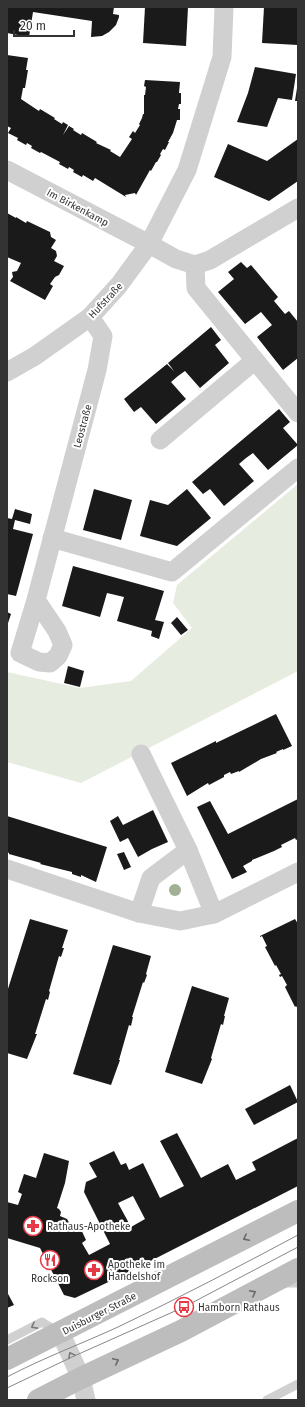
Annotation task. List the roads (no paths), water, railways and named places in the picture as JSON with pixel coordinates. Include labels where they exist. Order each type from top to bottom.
[{"type":"main road","name":"Duisburger Straße","points":[[7,1359],[298,1212]]},
{"type":"main road","points":[[38,1400],[181,1331],[298,1269]]},
{"type":"street","name":"Hufstraße","points":[[7,372],[35,356],[90,317],[119,285],[149,244],[187,170],[222,58],[224,7]]},
{"type":"street","name":"Im Birkenkamp","points":[[7,170],[149,244]]},
{"type":"street","points":[[149,244],[176,259],[195,265],[210,260],[298,208]]},
{"type":"street","points":[[195,265],[196,288],[254,361],[298,413]]},
{"type":"street","name":"Leostraße","points":[[36,600],[99,363],[103,336],[90,317]]},
{"type":"street","points":[[160,440],[254,361]]},
{"type":"street","points":[[52,538],[172,572],[298,468]]},
{"type":"street","points":[[141,754],[188,850],[214,914]]},
{"type":"street","points":[[139,913],[151,878],[188,850]]},
{"type":"street","points":[[7,869],[139,913],[180,922],[214,914],[298,872]]},
{"type":"street","points":[[60,1332],[81,1378],[86,1400]]},
{"type":"lane","points":[[273,1283],[298,1283]]},
{"type":"lane","points":[[7,1340],[42,1322],[60,1332]]},
{"type":"lane","points":[[267,1400],[298,1384]]},
{"type":"tram line","points":[[7,1377],[141,1316],[298,1235]]},
{"type":"tram line","points":[[7,1388],[184,1307],[298,1247]]},
{"type":"place","name":"Rathaus-Apotheke","points":[[33,1226]]},
{"type":"place","name":"Rockson","points":[[50,1260]]},
{"type":"place","name":"Apotheke im Handelshof","points":[[94,1270]]},
{"type":"place","name":"Hamborn Rathaus","points":[[184,1307]]}]
